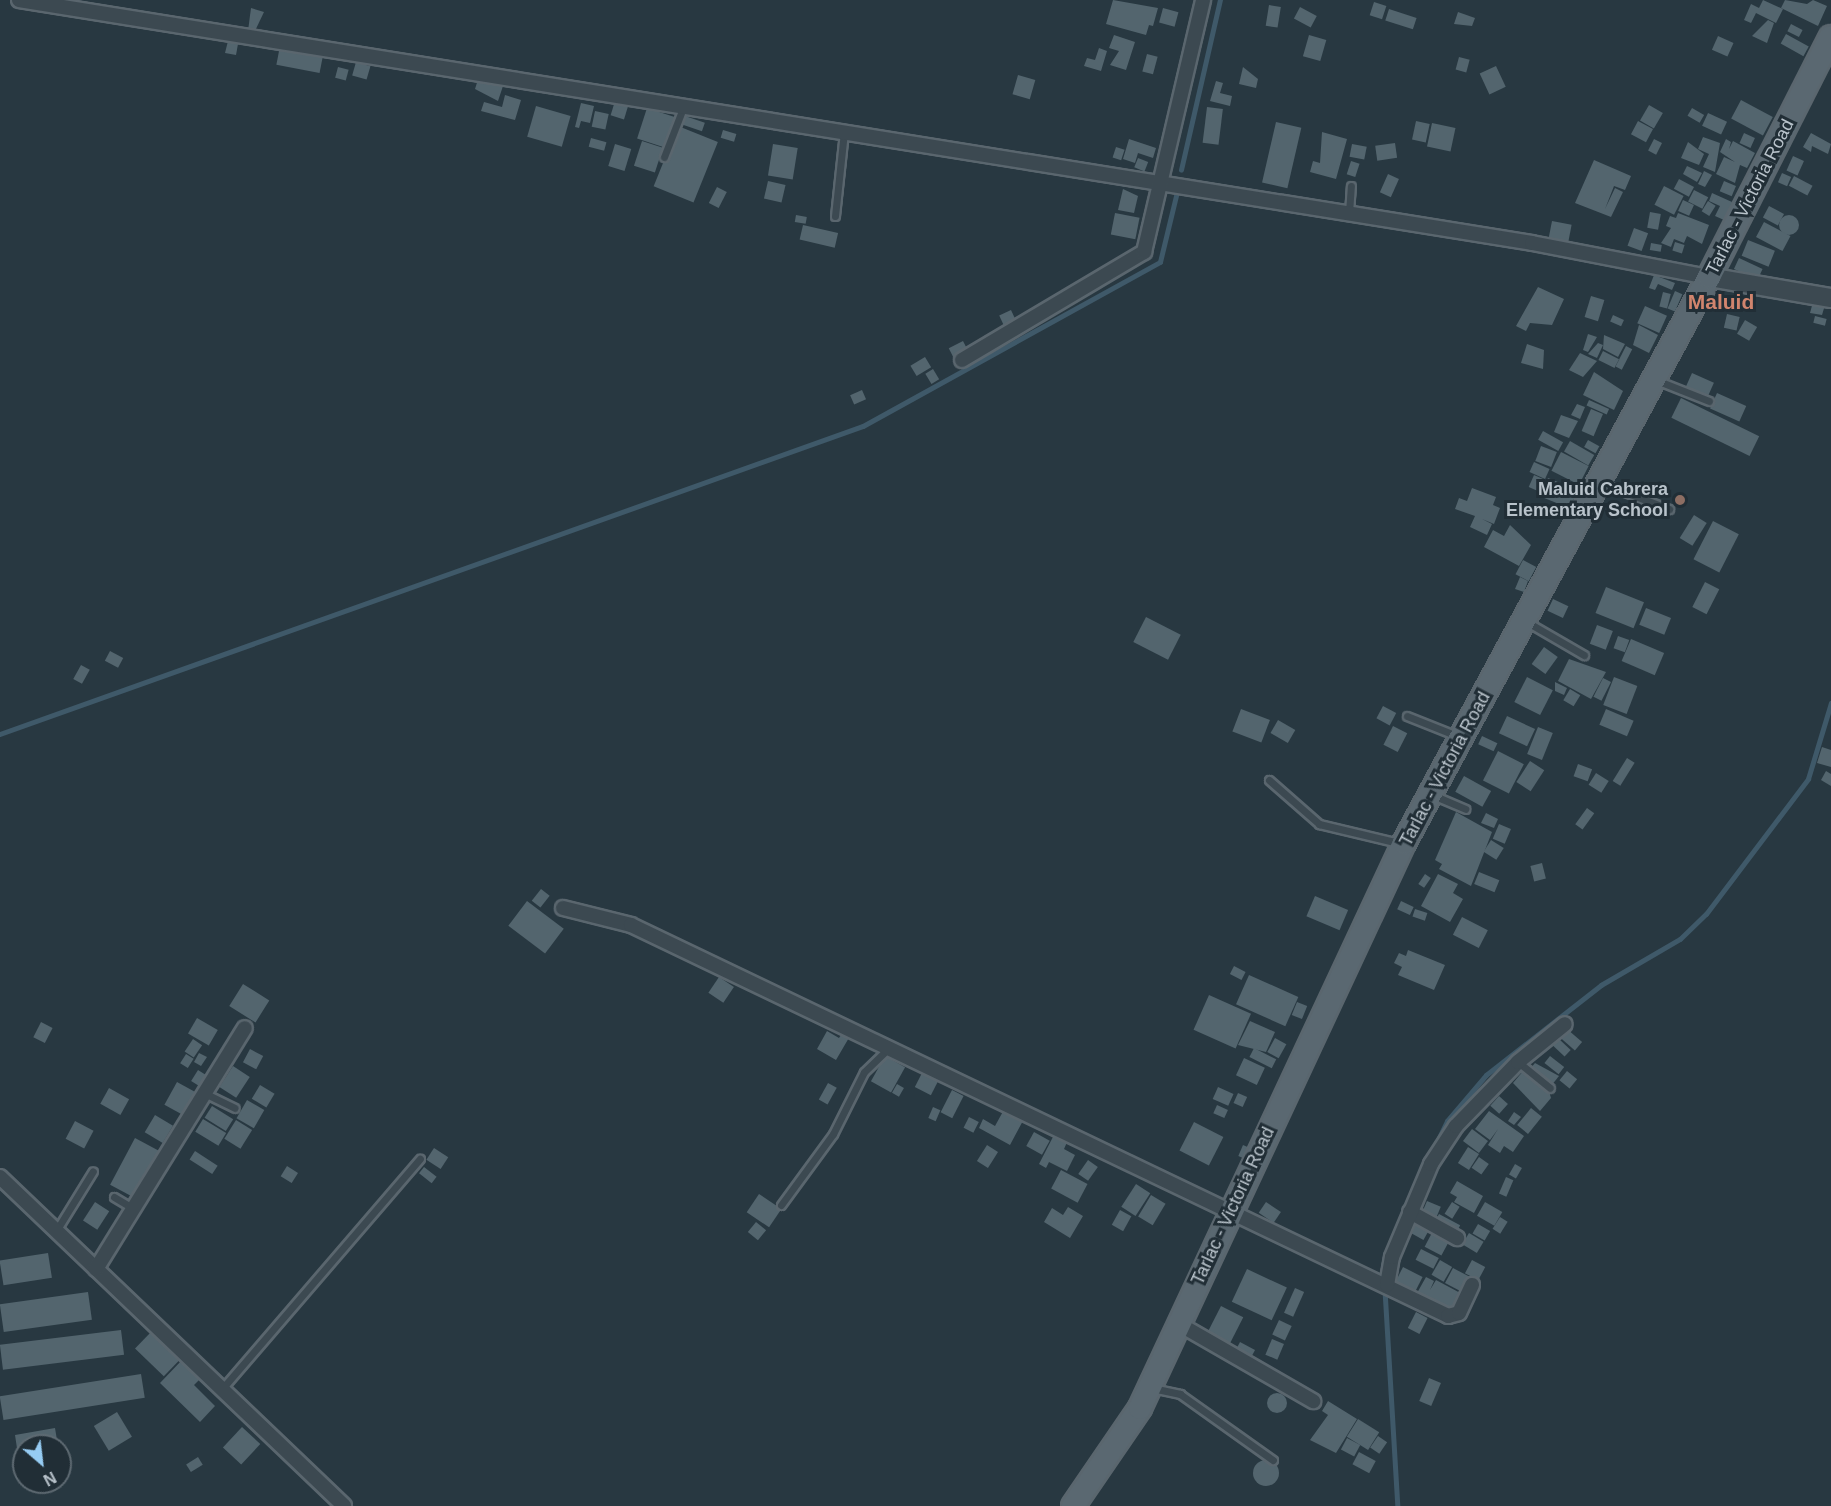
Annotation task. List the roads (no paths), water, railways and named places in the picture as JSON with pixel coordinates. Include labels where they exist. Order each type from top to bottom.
[{"type":"main road","name":"Tarlac - Victoria Road","points":[[1073,1506],[1150,1387],[1229,1212],[1404,843],[1709,277],[1831,37]]},
{"type":"street","points":[[19,0],[1348,213],[1831,298]]},
{"type":"street","points":[[962,360],[1139,258],[1149,244],[1164,185],[1203,0]]},
{"type":"street","points":[[563,908],[631,925],[892,1046],[1229,1212],[1387,1285],[1448,1316],[1459,1313],[1472,1285]]},
{"type":"street","points":[[1387,1285],[1410,1212],[1431,1164],[1456,1126],[1518,1062],[1565,1024]]},
{"type":"street","points":[[96,1269],[245,1028]]},
{"type":"street","points":[[0,1177],[344,1506]]},
{"type":"street","points":[[1410,1212],[1457,1238]]},
{"type":"street","points":[[1179,1324],[1313,1401]]},
{"type":"lane","points":[[664,157],[683,108]]},
{"type":"lane","points":[[835,216],[844,132]]},
{"type":"lane","points":[[1348,213],[1351,186]]},
{"type":"lane","points":[[1654,379],[1709,401]]},
{"type":"lane","points":[[1597,482],[1669,509]]},
{"type":"lane","points":[[1525,621],[1584,655]]},
{"type":"lane","points":[[1407,716],[1462,737]]},
{"type":"lane","points":[[1269,780],[1319,824],[1378,842],[1404,843]]},
{"type":"lane","points":[[1431,794],[1466,809]]},
{"type":"lane","points":[[781,1206],[833,1134],[864,1072],[892,1046]]},
{"type":"lane","points":[[1518,1062],[1550,1088]]},
{"type":"lane","points":[[204,1093],[235,1108]]},
{"type":"lane","points":[[221,1390],[420,1159]]},
{"type":"lane","points":[[56,1231],[93,1171]]},
{"type":"lane","points":[[114,1197],[132,1208]]},
{"type":"lane","points":[[1150,1387],[1180,1394],[1274,1460]]},
{"type":"waterway","points":[[1181,170],[1220,0]]},
{"type":"waterway","points":[[0,734],[863,426],[1160,262],[1176,196]]},
{"type":"waterway","points":[[1433,1150],[1447,1121],[1486,1075],[1601,985],[1680,939],[1706,914],[1808,779],[1831,703]]},
{"type":"waterway","points":[[1394,1238],[1412,1193]]},
{"type":"waterway","points":[[1385,1290],[1398,1506]]},
{"type":"place","name":"Maluid Cabrera Elementary School","points":[[1680,500]]},
{"type":"district","name":"Maluid","points":[[1721,302]]}]
